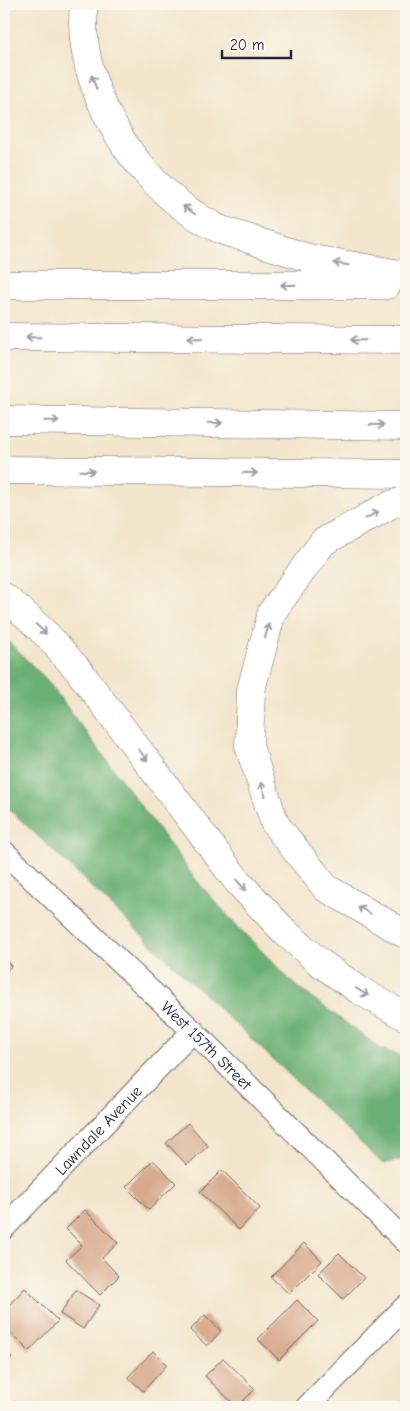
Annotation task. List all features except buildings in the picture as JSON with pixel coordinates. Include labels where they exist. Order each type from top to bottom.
[{"type":"highway","points":[[84,4],[84,40],[90,74],[100,100],[114,130],[130,154],[166,193],[220,229],[310,258],[406,275]]},
{"type":"highway","points":[[4,285],[406,285]]},
{"type":"highway","points":[[4,337],[406,340]]},
{"type":"highway","points":[[4,420],[406,426]]},
{"type":"highway","points":[[4,470],[406,474]]},
{"type":"highway","points":[[406,500],[390,505],[323,542],[272,612],[251,690],[249,746],[275,824],[326,888],[406,934]]},
{"type":"highway","points":[[4,597],[48,636],[79,671],[238,882],[285,932],[319,962],[359,990],[406,1018]]},
{"type":"street","name":"West 157th Street","points":[[4,852],[193,1031],[406,1242]]},
{"type":"street","name":"Lawndale Avenue","points":[[4,1228],[193,1031]]},
{"type":"street","points":[[307,1407],[406,1306]]},
{"type":"green space","points":[[4,637],[46,679],[196,880],[235,924],[295,985],[381,1049],[406,1058],[406,1158],[383,1164],[4,804]]}]
